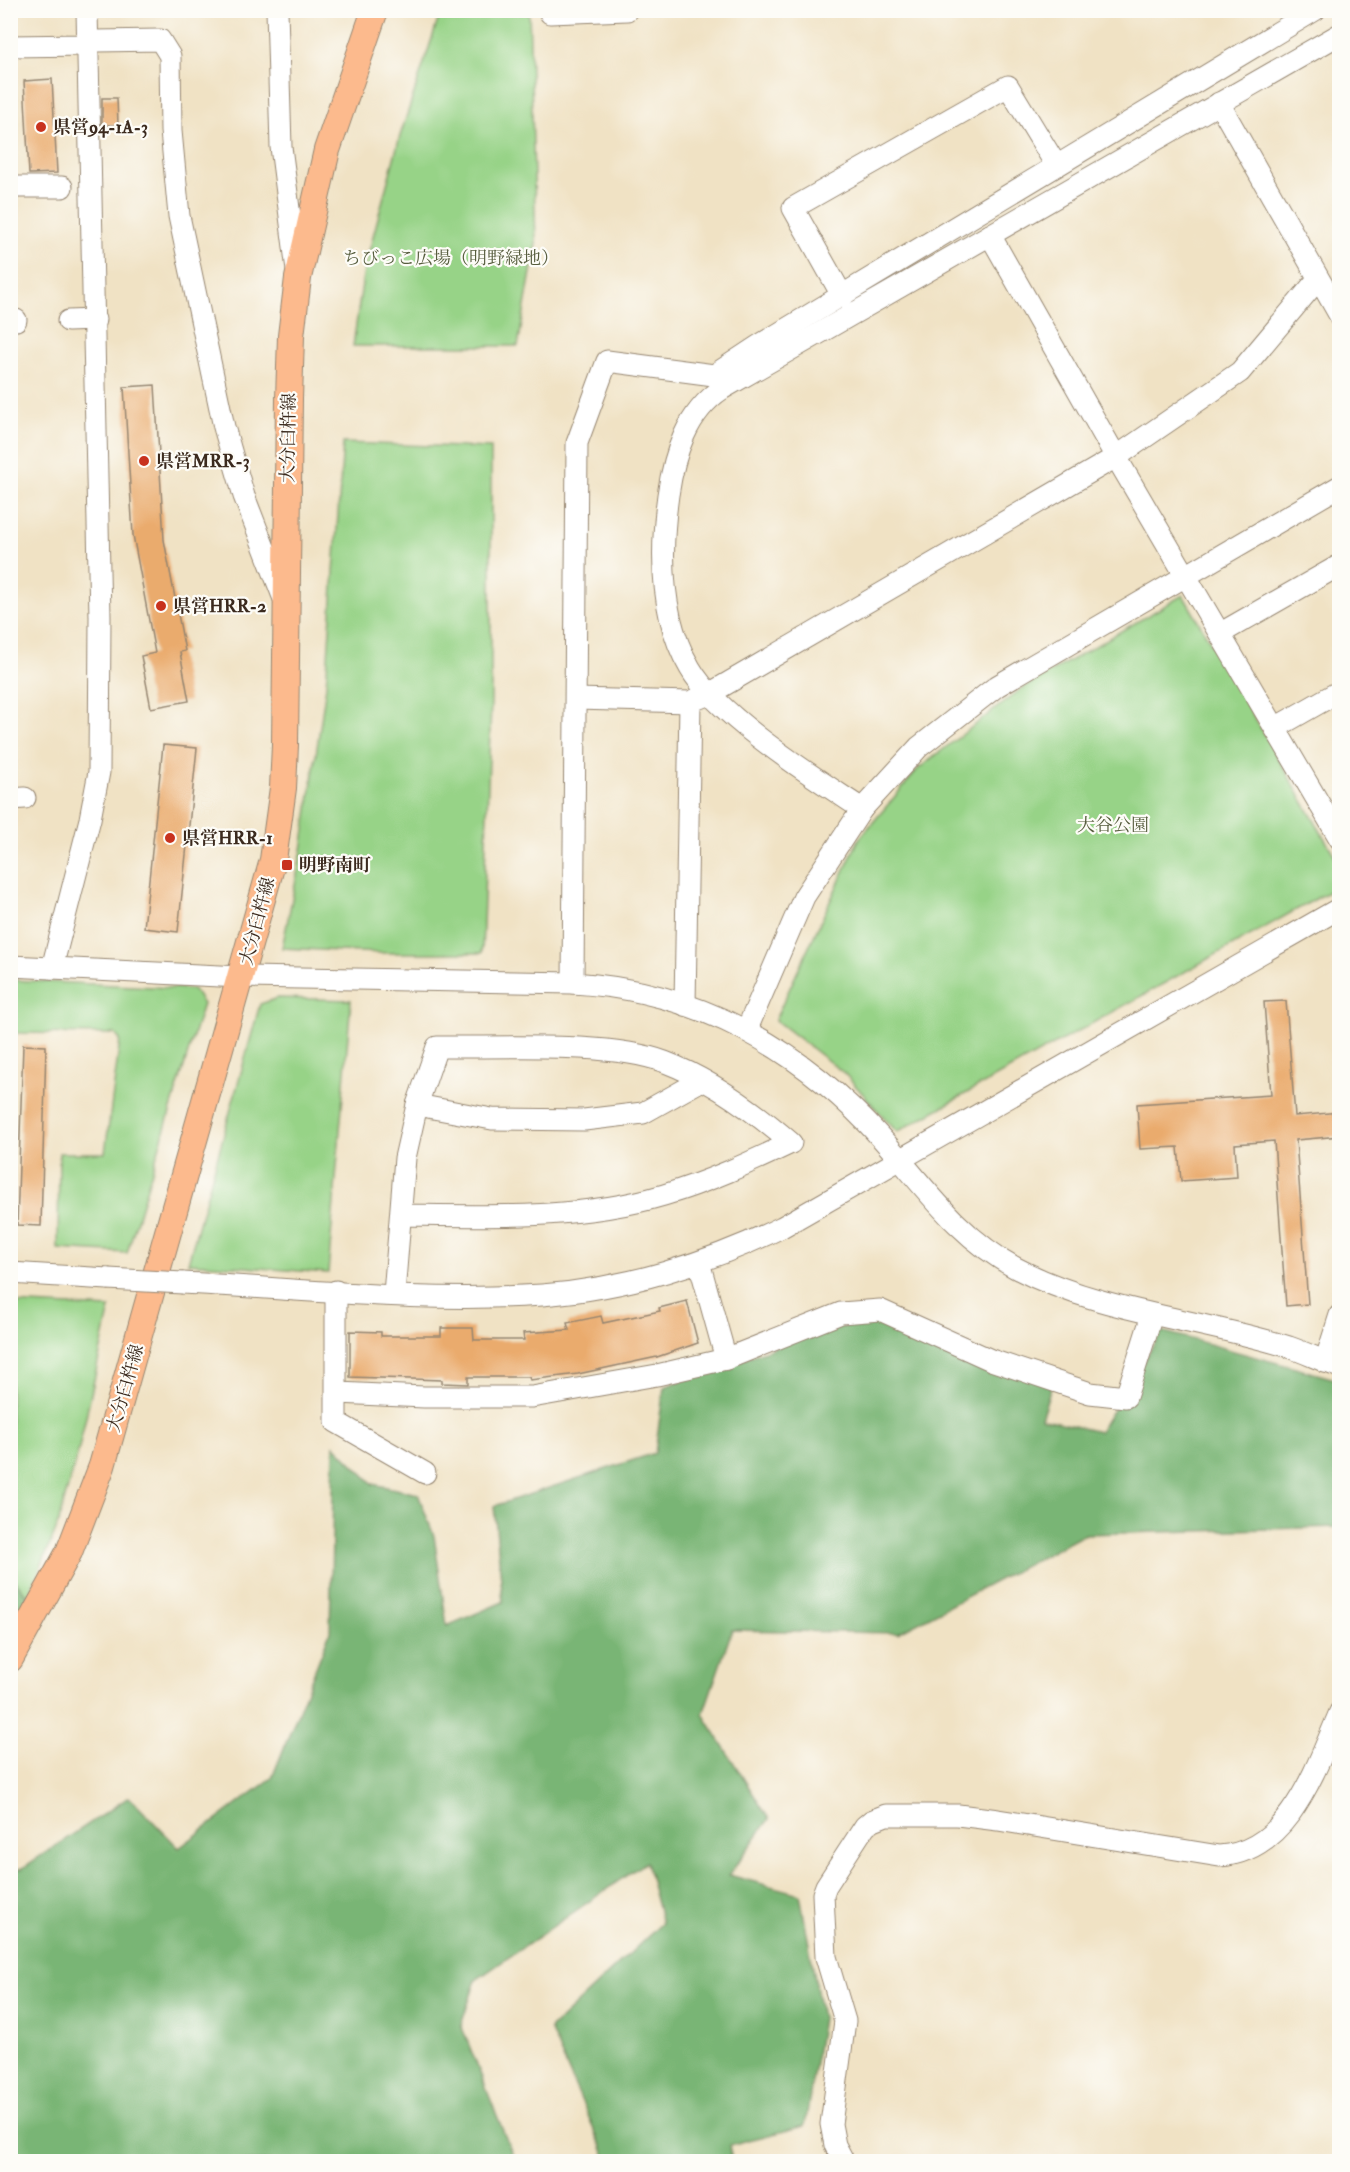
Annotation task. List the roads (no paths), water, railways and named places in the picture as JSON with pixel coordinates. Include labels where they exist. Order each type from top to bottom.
[{"type":"main road","name":"大分臼杵線","points":[[10,1659],[43,1605],[69,1552],[102,1466],[266,891],[279,826],[285,745],[289,388],[291,336],[298,278],[327,150],[375,10]]},
{"type":"street","points":[[52,968],[90,819],[99,772],[100,617],[87,10]]},
{"type":"street","points":[[276,10],[281,147],[298,278]]},
{"type":"street","points":[[549,10],[550,13],[627,10]]},
{"type":"street","points":[[685,1005],[699,698],[691,670],[679,647],[667,603],[663,530],[676,453],[698,410],[718,382],[758,346],[843,297],[1056,165],[1315,10]]},
{"type":"street","points":[[573,983],[577,443],[607,361],[718,382],[990,235],[1340,34]]},
{"type":"street","points":[[10,46],[86,45],[97,41],[160,40],[170,56],[171,132],[179,216],[224,427],[244,496],[270,566],[282,588],[286,610]]},
{"type":"street","points":[[843,297],[794,208],[1008,86],[1056,165]]},
{"type":"street","points":[[1219,103],[1318,279],[1338,310]]},
{"type":"street","points":[[10,187],[62,187]]},
{"type":"street","points":[[990,235],[1275,729],[1337,828]]},
{"type":"street","points":[[576,699],[699,698],[1116,457],[1240,372],[1318,279]]},
{"type":"street","points":[[68,321],[94,320]]},
{"type":"street","points":[[747,1029],[804,897],[862,809],[919,747],[973,703],[1034,663],[1340,486]]},
{"type":"street","points":[[1221,633],[1340,565]]},
{"type":"street","points":[[1275,729],[1340,691]]},
{"type":"street","points":[[699,698],[769,743],[862,809]]},
{"type":"street","points":[[10,1273],[461,1297],[543,1295],[637,1278],[699,1262],[782,1227],[1340,908]]},
{"type":"street","points":[[10,966],[241,977],[573,983],[619,988],[685,1005],[747,1029],[779,1049],[838,1094],[900,1159],[952,1222],[992,1254],[1044,1281],[1152,1315],[1288,1347],[1332,1364],[1340,1315]]},
{"type":"street","points":[[394,1294],[405,1158],[417,1105],[437,1047],[614,1052],[662,1061],[702,1080],[753,1109],[790,1143],[706,1181],[662,1196],[600,1209],[540,1215],[401,1215]]},
{"type":"street","points":[[417,1105],[492,1119],[584,1120],[643,1113],[702,1080]]},
{"type":"street","points":[[699,1262],[726,1359]]},
{"type":"street","points":[[336,1291],[338,1393],[336,1422],[425,1473]]},
{"type":"street","points":[[338,1393],[424,1397],[532,1397],[657,1375],[726,1359],[841,1313],[880,1310],[991,1360],[1090,1393],[1126,1397],[1152,1315]]},
{"type":"street","points":[[844,2162],[832,2136],[831,2124],[844,2021],[825,1951],[823,1894],[871,1821],[886,1815],[958,1815],[1219,1856],[1235,1855],[1248,1850],[1275,1831],[1293,1810],[1311,1780],[1340,1712]]},
{"type":"place","name":"県営94-1A-3","points":[[41,127]]},
{"type":"place","name":"県営MRR-3","points":[[144,461]]},
{"type":"place","name":"県営HRR-2","points":[[161,606]]},
{"type":"place","name":"県営HRR-1","points":[[170,838]]},
{"type":"place","name":"明野南町","points":[[287,865]]},
{"type":"park label","name":"ちびっこ広場（明野緑地）","points":[[451,258]]},
{"type":"park label","name":"大谷公園","points":[[1113,825]]}]
